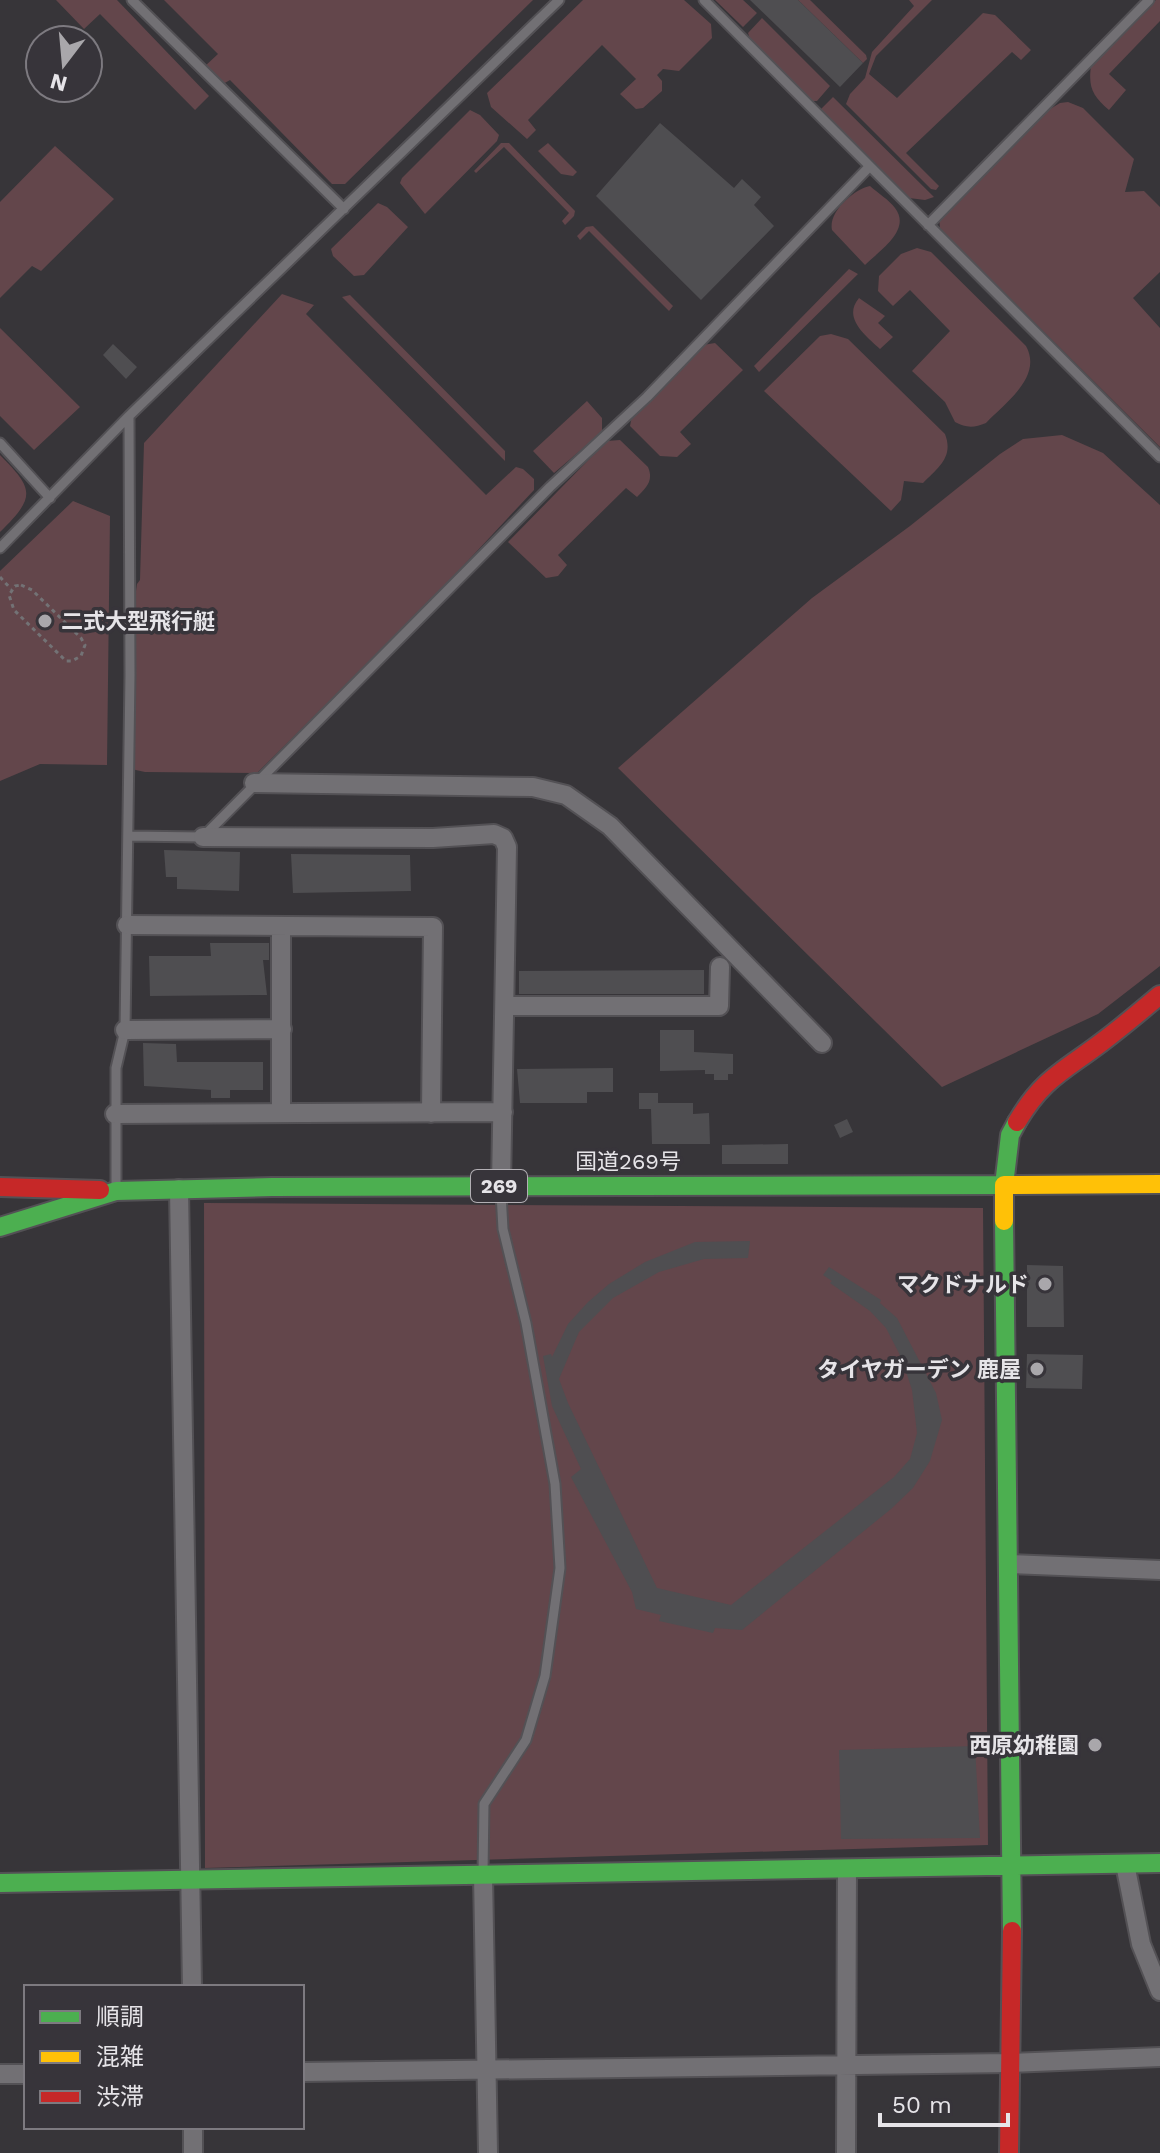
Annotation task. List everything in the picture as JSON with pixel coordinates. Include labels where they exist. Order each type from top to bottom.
[{"type":"main road","points":[[1009,2153],[1013,1866],[1004,1185],[1010,1135],[1029,1102],[1050,1078],[1101,1043],[1160,995]]},
{"type":"main road","name":"国道269号","points":[[0,1227],[116,1191],[501,1186],[1160,1184]]},
{"type":"main road","points":[[0,1187],[116,1191]]},
{"type":"main road","points":[[0,1883],[1160,1863]]},
{"type":"street","points":[[254,783],[533,787],[566,795],[610,826],[822,1043]]},
{"type":"street","points":[[203,837],[433,838],[494,834],[503,838],[507,847],[501,1186]]},
{"type":"street","points":[[127,925],[433,927],[431,1113]]},
{"type":"street","points":[[281,927],[281,1113]]},
{"type":"street","points":[[506,1006],[719,1006],[720,967]]},
{"type":"street","points":[[125,1030],[282,1029]]},
{"type":"street","points":[[115,1114],[503,1112]]},
{"type":"street","points":[[179,1189],[192,1985]]},
{"type":"street","points":[[1008,1564],[1160,1570]]},
{"type":"street","points":[[1125,1864],[1141,1944],[1160,1991]]},
{"type":"street","points":[[846,2153],[847,1869]]},
{"type":"street","points":[[483,1875],[488,2153]]},
{"type":"street","points":[[304,2072],[1010,2063],[1160,2057]]},
{"type":"street","points":[[0,2074],[24,2074]]},
{"type":"street","points":[[193,2129],[193,2153]]},
{"type":"lane","points":[[132,0],[344,209]]},
{"type":"lane","points":[[0,548],[129,416],[559,0]]},
{"type":"lane","points":[[704,0],[1160,457]]},
{"type":"lane","points":[[928,225],[1149,0]]},
{"type":"lane","points":[[128,836],[203,837],[550,487],[647,397],[869,167]]},
{"type":"lane","points":[[116,1191],[116,1068],[125,1030],[127,925],[129,416]]},
{"type":"lane","points":[[0,443],[50,498]]},
{"type":"lane","points":[[483,1875],[484,1804],[526,1740],[545,1676],[560,1568],[555,1484],[526,1323],[503,1229],[501,1186]]},
{"type":"path","points":[[0,577],[12,589]]},
{"type":"path","points":[[15,586],[27,587],[42,600],[81,638],[85,645],[81,656],[72,661],[61,657],[10,606],[12,589],[15,586]]},
{"type":"shaded area","points":[[56,0],[117,0],[209,96],[195,110],[100,14],[89,24],[79,24]]},
{"type":"shaded area","points":[[164,0],[533,0],[345,184],[332,184],[230,80],[223,84],[204,67],[218,54]]},
{"type":"shaded area","points":[[583,0],[684,0],[711,24],[712,38],[679,71],[663,69],[657,75],[662,81],[662,91],[643,108],[636,109],[620,94],[636,79],[602,45],[528,120],[536,130],[527,139],[491,107],[487,93]]},
{"type":"shaded area","points":[[715,0],[743,0],[757,13],[743,27]]},
{"type":"shaded area","points":[[798,0],[810,0],[867,59],[863,63]]},
{"type":"shaded area","points":[[909,0],[932,0],[876,56],[869,74],[897,98],[983,13],[995,15],[1031,50],[1021,60],[1012,52],[906,153],[939,186],[936,190],[931,189],[846,104],[850,94],[865,78],[872,52],[914,6]]},
{"type":"shaded area","points":[[1156,0],[1160,0],[1160,21],[1109,74],[1126,90],[1109,110],[1093,91],[1091,66]]},
{"type":"shaded area","points":[[762,18],[830,86],[817,101],[811,101],[750,39],[748,33]]},
{"type":"shaded area","points":[[833,97],[934,197],[925,200],[909,198],[820,110]]},
{"type":"shaded area","points":[[1068,102],[1083,108],[1134,159],[1125,192],[1144,191],[1160,207],[1160,272],[1133,298],[1160,328],[1160,447],[940,228],[939,217],[1050,109]]},
{"type":"shaded area","points":[[470,110],[480,115],[499,135],[497,141],[425,214],[400,183],[402,178]]},
{"type":"shaded area","points":[[501,143],[509,143],[575,211],[565,225],[562,221],[569,213],[504,147],[476,173],[474,171]]},
{"type":"shaded area","points":[[548,143],[577,172],[573,176],[561,174],[538,151]]},
{"type":"shaded area","points":[[55,146],[114,199],[41,271],[32,266],[0,298],[0,202]]},
{"type":"shaded area","points":[[870,186],[895,208],[899,224],[892,240],[865,265],[832,230],[832,223],[844,202]]},
{"type":"shaded area","points":[[378,203],[387,207],[408,227],[364,275],[354,276],[333,256],[331,249]]},
{"type":"shaded area","points":[[593,226],[673,306],[669,311],[589,231],[580,240],[577,236],[586,227]]},
{"type":"shaded area","points":[[917,248],[931,252],[1026,346],[1030,357],[1030,368],[1020,389],[986,423],[978,426],[955,422],[945,402],[912,371],[950,331],[910,290],[893,306],[878,291],[879,276],[901,254]]},
{"type":"shaded area","points":[[849,269],[858,274],[759,372],[754,366]]},
{"type":"shaded area","points":[[282,294],[314,305],[306,314],[486,495],[516,467],[534,479],[534,490],[420,612],[257,773],[145,772],[131,769],[134,605],[140,580],[144,443]]},
{"type":"shaded area","points":[[350,295],[505,451],[505,461],[342,297]]},
{"type":"shaded area","points":[[859,298],[885,316],[878,323],[893,337],[880,349],[854,319],[854,305]]},
{"type":"shaded area","points":[[0,328],[80,407],[34,450],[0,416]]},
{"type":"shaded area","points":[[831,334],[848,339],[945,434],[947,449],[943,462],[923,483],[904,481],[901,500],[891,511],[764,391],[820,336]]},
{"type":"shaded area","points":[[715,343],[743,370],[680,432],[691,444],[677,457],[660,456],[630,426],[632,416],[703,345]]},
{"type":"shaded area","points":[[587,401],[602,418],[602,432],[554,473],[533,451]]},
{"type":"shaded area","points":[[1062,435],[1103,453],[1160,505],[1160,966],[1098,1014],[942,1087],[618,768],[812,598],[910,526],[1000,454],[1023,439]]},
{"type":"shaded area","points":[[620,440],[648,467],[648,484],[637,497],[626,488],[558,555],[567,565],[558,576],[546,578],[508,542],[607,441]]},
{"type":"shaded area","points":[[0,455],[19,476],[26,493],[20,510],[0,532]]},
{"type":"shaded area","points":[[73,501],[110,516],[107,765],[40,764],[0,781],[0,571]]},
{"type":"shaded area","points":[[204,1203],[983,1208],[988,1845],[205,1868]]},
{"type":"building","points":[[750,0],[798,0],[863,63],[840,87]]},
{"type":"building","points":[[660,123],[734,188],[742,179],[761,197],[754,205],[774,226],[701,300],[596,196]]},
{"type":"building","points":[[113,344],[137,367],[126,379],[103,355]]},
{"type":"building","points":[[164,850],[240,852],[239,891],[177,889],[177,877],[166,877]]},
{"type":"building","points":[[291,854],[410,855],[411,891],[293,893]]},
{"type":"building","points":[[210,943],[269,943],[269,960],[263,960],[267,995],[150,996],[149,956],[211,956]]},
{"type":"building","points":[[704,970],[704,994],[519,994],[519,971]]},
{"type":"building","points":[[660,1030],[694,1030],[694,1052],[733,1054],[733,1074],[728,1074],[728,1080],[714,1080],[714,1074],[705,1074],[705,1070],[660,1071]]},
{"type":"building","points":[[143,1043],[176,1044],[177,1062],[263,1062],[263,1090],[230,1090],[230,1098],[211,1098],[211,1090],[144,1086]]},
{"type":"building","points":[[613,1068],[613,1092],[587,1092],[587,1103],[520,1103],[517,1069]]},
{"type":"building","points":[[639,1093],[658,1093],[658,1103],[693,1103],[693,1114],[709,1113],[710,1144],[652,1144],[651,1109],[639,1109]]},
{"type":"building","points":[[847,1119],[853,1132],[840,1138],[834,1125]]},
{"type":"building","points":[[788,1144],[788,1164],[722,1164],[722,1145]]},
{"type":"building","points":[[750,1241],[748,1258],[704,1259],[659,1272],[613,1298],[579,1332],[559,1379],[657,1588],[731,1605],[894,1477],[910,1459],[917,1433],[912,1390],[902,1359],[886,1328],[870,1311],[823,1275],[829,1267],[881,1300],[880,1303],[897,1318],[936,1393],[942,1420],[930,1461],[913,1488],[891,1509],[742,1630],[715,1628],[713,1633],[659,1621],[661,1615],[636,1609],[632,1592],[571,1477],[581,1469],[552,1406],[543,1356],[551,1354],[552,1357],[568,1324],[588,1302],[609,1284],[645,1262],[695,1242]]},
{"type":"building","name":"マクドナルド","points":[[1027,1265],[1063,1266],[1064,1327],[1027,1327]]},
{"type":"building","points":[[1027,1354],[1083,1355],[1082,1389],[1026,1388]]},
{"type":"building","points":[[975,1746],[980,1838],[841,1839],[839,1750]]},
{"type":"traffic: fast","points":[[0,1227],[116,1191],[272,1187],[1004,1185],[1010,1135],[1017,1122]]},
{"type":"traffic: fast","points":[[1004,1221],[1012,1931]]},
{"type":"traffic: fast","points":[[0,1883],[1160,1863]]},
{"type":"traffic: slow","points":[[1004,1221],[1004,1185],[1160,1184]]},
{"type":"traffic: jam","points":[[1017,1122],[1036,1095],[1055,1076],[1160,995]]},
{"type":"traffic: jam","points":[[0,1187],[100,1190]]},
{"type":"traffic: jam","points":[[1009,2153],[1012,1931]]},
{"type":"place","name":"二式大型飛行艇","points":[[45,621]]},
{"type":"place","name":"マクドナルド","points":[[1045,1284]]},
{"type":"place","name":"タイヤガーデン 鹿屋","points":[[1037,1369]]},
{"type":"place","name":"西原幼稚園","points":[[1095,1745]]}]
